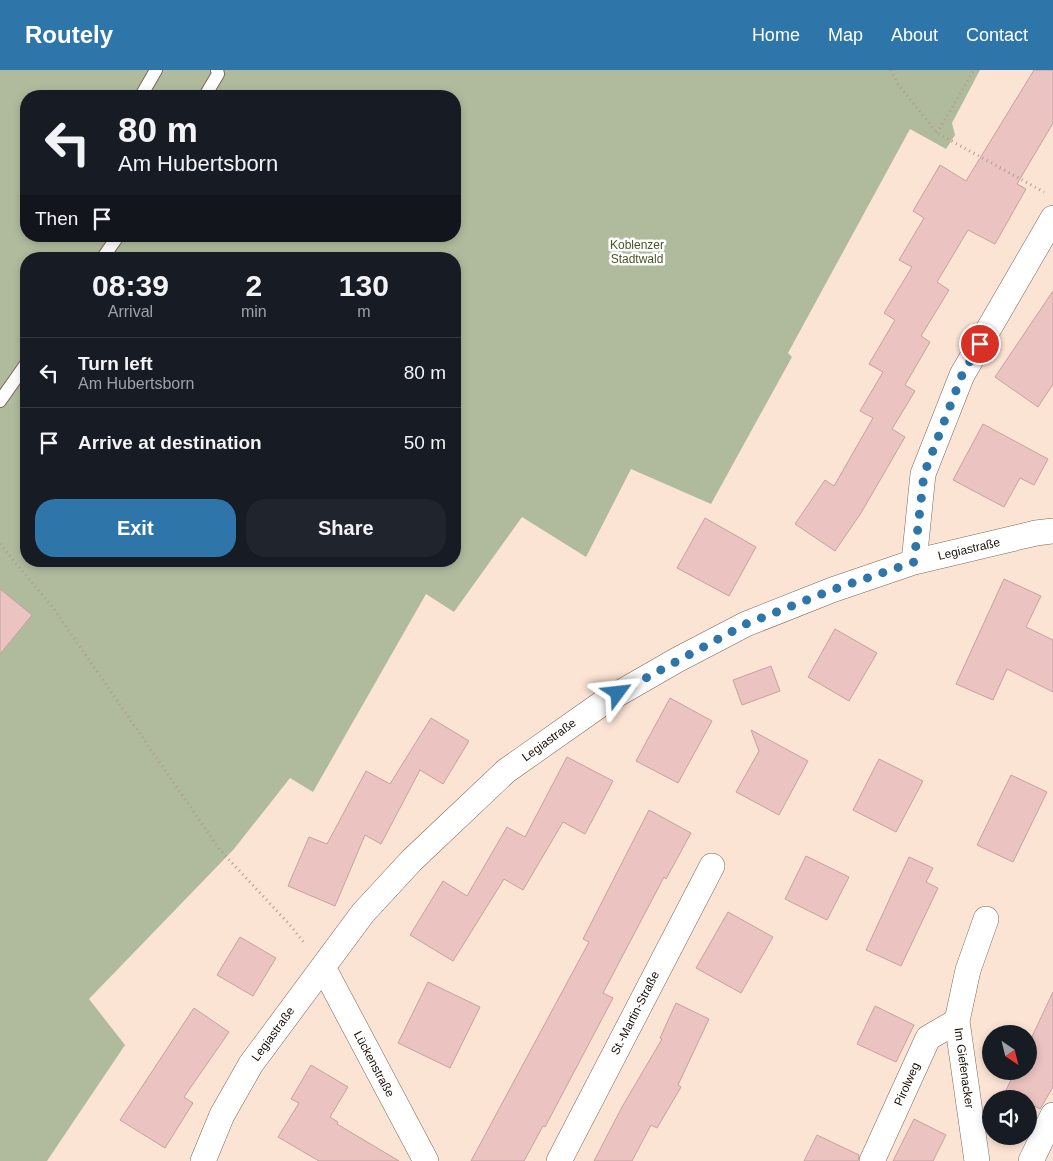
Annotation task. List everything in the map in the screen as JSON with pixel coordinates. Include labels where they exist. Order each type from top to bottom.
[{"type":"street","points":[[914,562],[924,474],[962,375],[1053,218]]},
{"type":"street","name":"Legiastraße","points":[[203,1161],[222,1115],[251,1064],[363,913],[412,860],[506,771],[604,702],[746,624],[832,590],[914,562],[1036,533],[1053,531]]},
{"type":"street","name":"St.-Martin-Straße","points":[[559,1161],[712,866]]},
{"type":"street","name":"Im Giefenacker","points":[[976,1161],[957,1021],[968,970],[986,919]]},
{"type":"street","name":"Lückenstraße","points":[[323,967],[426,1161]]},
{"type":"street","name":"Pirolweg","points":[[872,1161],[928,1038],[957,1021]]},
{"type":"street","points":[[1030,1161],[1053,1115]]},
{"type":"lane","points":[[144,90],[156,70]]},
{"type":"lane","points":[[209,90],[218,74],[217,70]]},
{"type":"lane","points":[[0,401],[20,373]]},
{"type":"path","points":[[890,70],[898,84],[937,133],[1045,193]]},
{"type":"path","points":[[937,133],[974,70]]},
{"type":"path","points":[[0,544],[54,609],[220,850],[290,924],[323,967]]},
{"type":"green space","name":"Koblenzer Stadtwald","points":[[0,70],[980,70],[952,123],[955,135],[946,149],[910,129],[788,353],[792,357],[711,504],[631,469],[586,557],[522,517],[454,612],[426,594],[313,792],[290,778],[234,849],[89,999],[125,1045],[47,1161],[0,1161]]},
{"type":"building","points":[[1034,70],[1053,70],[1053,123],[1017,184],[1026,189],[995,244],[968,230],[937,282],[949,290],[921,336],[930,342],[905,385],[915,391],[892,429],[905,437],[861,513],[835,551],[795,524],[825,480],[834,486],[873,418],[860,411],[883,372],[869,364],[895,320],[884,313],[912,267],[899,260],[924,218],[913,211],[940,165],[966,181]]},
{"type":"building","points":[[1053,291],[1053,384],[1038,407],[995,377]]},
{"type":"building","points":[[983,424],[1048,459],[1034,485],[1020,478],[1004,507],[953,480]]},
{"type":"building","points":[[705,518],[756,547],[729,596],[677,568]]},
{"type":"building","points":[[1004,579],[1041,596],[1026,627],[1053,640],[1053,692],[1007,669],[993,700],[956,684]]},
{"type":"building","points":[[0,589],[32,615],[0,654]]},
{"type":"building","points":[[835,629],[877,653],[849,701],[808,677]]},
{"type":"building","points":[[771,666],[780,691],[742,705],[733,680]]},
{"type":"building","points":[[670,698],[712,721],[678,783],[636,761]]},
{"type":"building","points":[[431,718],[469,741],[443,784],[420,770],[381,844],[365,835],[335,906],[288,886],[309,837],[327,844],[366,771],[390,784]]},
{"type":"building","points":[[751,730],[808,761],[779,815],[736,792],[759,751]]},
{"type":"building","points":[[567,757],[613,781],[585,834],[563,822],[523,890],[504,879],[453,961],[410,935],[443,881],[467,896],[507,827],[525,837]]},
{"type":"building","points":[[879,759],[923,781],[896,832],[853,810]]},
{"type":"building","points":[[1011,775],[1047,792],[1013,862],[977,845]]},
{"type":"building","points":[[649,810],[691,833],[666,879],[664,877],[603,993],[613,998],[545,1127],[543,1126],[524,1161],[471,1161],[589,942],[583,939]]},
{"type":"building","points":[[806,856],[849,877],[827,920],[785,899]]},
{"type":"building","points":[[909,857],[933,868],[926,882],[938,888],[901,966],[866,950]]},
{"type":"building","points":[[728,912],[773,937],[741,993],[696,968]]},
{"type":"building","points":[[240,937],[276,958],[253,996],[217,975]]},
{"type":"building","points":[[428,982],[480,1007],[450,1068],[398,1043]]},
{"type":"building","points":[[1053,992],[1053,1087],[1040,1109],[1037,1107],[1037,1090],[1006,1090],[1011,1080],[1038,1080],[1037,1025]]},
{"type":"building","points":[[676,1003],[709,1019],[678,1085],[681,1087],[657,1128],[651,1125],[632,1161],[594,1161],[622,1107],[662,1039],[660,1038]]},
{"type":"building","points":[[875,1006],[914,1025],[896,1062],[857,1044]]},
{"type":"building","points":[[194,1008],[229,1032],[184,1097],[193,1103],[165,1148],[120,1120]]},
{"type":"building","points":[[311,1065],[348,1087],[330,1117],[338,1122],[337,1124],[399,1161],[319,1161],[278,1137],[299,1103],[291,1099]]},
{"type":"building","points":[[914,1119],[946,1135],[933,1161],[893,1161]]},
{"type":"building","points":[[817,1135],[859,1155],[858,1161],[804,1161]]},
{"type":"route","points":[[618,693],[746,624],[832,590],[914,562],[924,474],[962,375],[980,344]]}]
